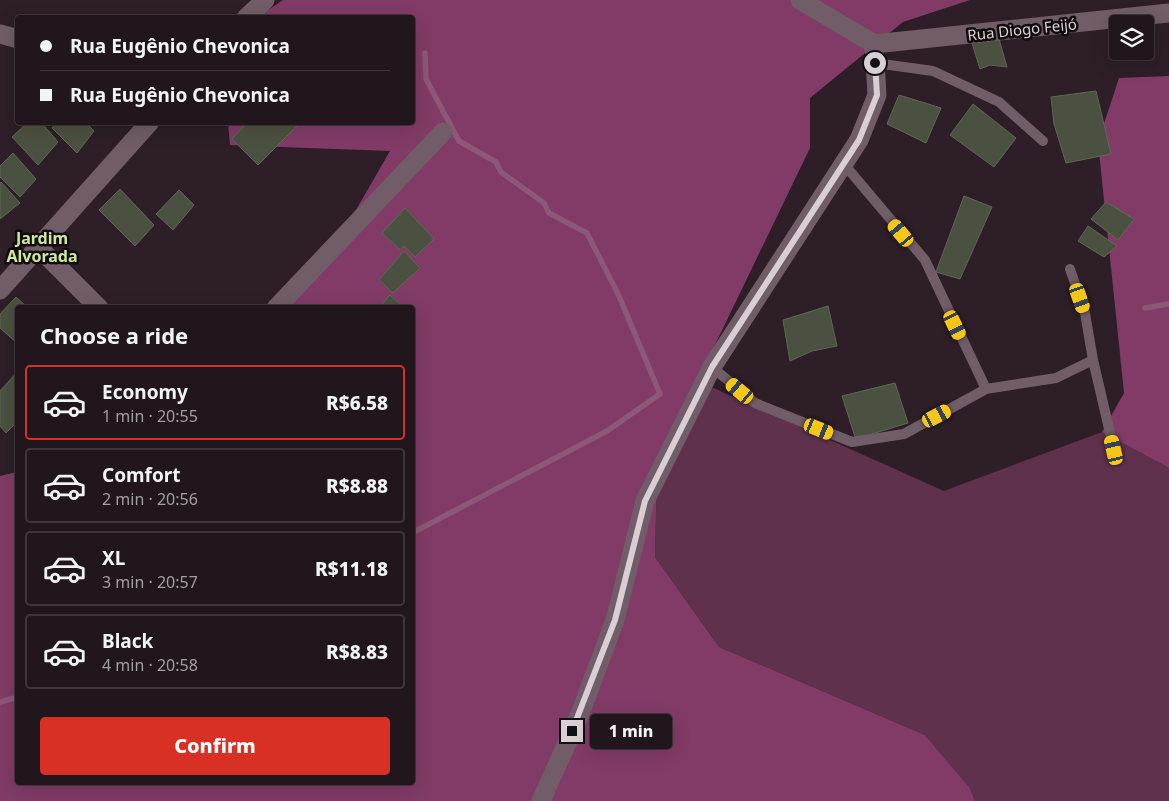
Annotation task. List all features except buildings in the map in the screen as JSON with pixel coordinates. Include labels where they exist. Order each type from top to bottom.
[{"type":"street","points":[[249,15],[266,0]]},
{"type":"street","points":[[541,801],[580,714],[615,620],[645,501],[712,367],[859,140],[877,95],[875,54],[800,0]]},
{"type":"street","name":"Rua Diogo Feijó","points":[[875,54],[1169,13]]},
{"type":"street","points":[[0,34],[15,38]]},
{"type":"street","points":[[0,290],[147,125]]},
{"type":"street","points":[[279,305],[443,132]]},
{"type":"street","points":[[38,247],[96,305]]},
{"type":"lane","points":[[875,54],[933,71],[999,102],[1043,141]]},
{"type":"lane","points":[[843,163],[925,260],[986,389]]},
{"type":"lane","points":[[1070,269],[1085,313],[1093,360],[1114,450]]},
{"type":"lane","points":[[712,367],[754,403],[852,442],[904,434],[986,389],[1056,378],[1093,360]]},
{"type":"shaded area","points":[[283,0],[970,0],[903,22],[810,98],[810,148],[657,465],[655,557],[719,647],[925,735],[970,788],[975,801],[0,801],[0,476],[15,472],[15,785],[415,785],[415,305],[280,305],[322,269],[390,151],[230,145],[228,125],[415,125],[415,15],[261,15]]},
{"type":"shaded area","points":[[1169,76],[1169,468],[1102,432],[1124,393],[1098,142],[1119,78]]},
{"type":"shaded area","points":[[698,381],[944,491],[1102,432],[1169,468],[1169,801],[975,801],[970,788],[925,735],[719,647],[655,557],[657,465]]},
{"type":"waterway","points":[[415,531],[607,431],[660,394],[619,296],[587,233],[549,213],[544,203],[501,172],[496,162],[459,141],[426,79],[425,53]]},
{"type":"waterway","points":[[1145,308],[1169,304]]},
{"type":"waterway","points":[[0,702],[15,698]]},
{"type":"district","name":"Jardim Alvorada","points":[[42,247]]},
{"type":"route","points":[[572,731],[615,620],[645,501],[712,367],[859,140],[877,95],[875,63]]}]
